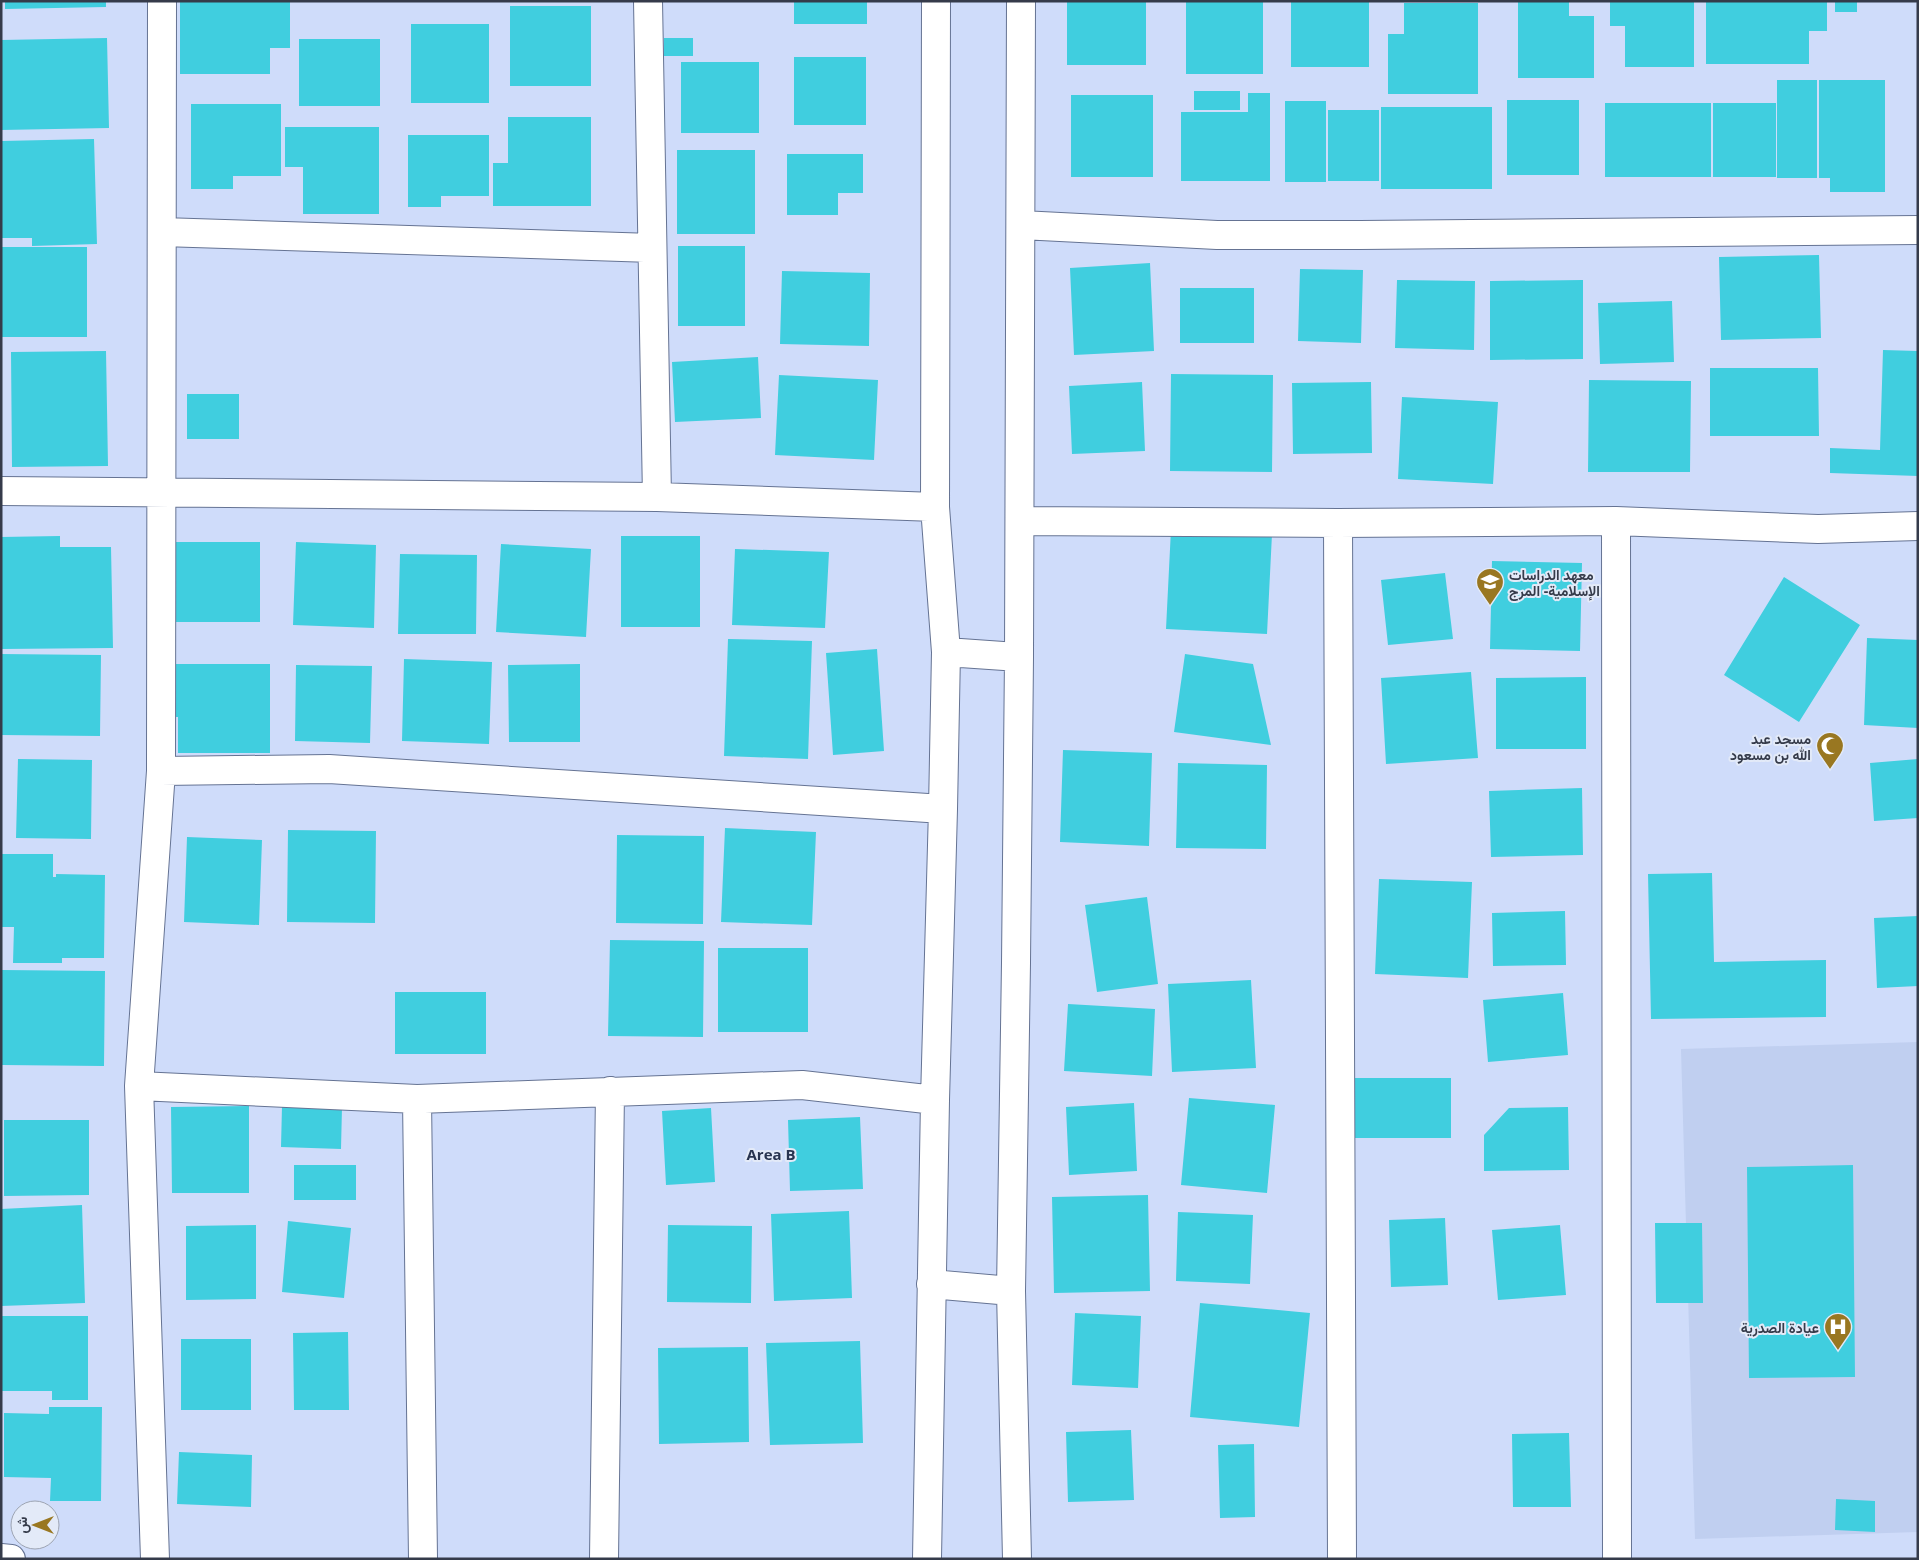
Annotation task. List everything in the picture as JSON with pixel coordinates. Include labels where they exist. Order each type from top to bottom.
[{"type":"street","points":[[155,1559],[139,1086],[161,771],[162,1]]},
{"type":"street","points":[[648,1],[657,498]]},
{"type":"street","points":[[927,1559],[931,1284],[944,809],[946,652],[935,507],[936,1]]},
{"type":"street","points":[[1017,1559],[1011,1291],[1017,953],[1021,1]]},
{"type":"street","points":[[1021,225],[1236,235],[1918,230]]},
{"type":"street","points":[[162,232],[652,248]]},
{"type":"street","points":[[1,491],[162,491],[657,498],[935,507]]},
{"type":"street","points":[[1020,521],[1338,523],[1616,521],[1818,530],[1918,526]]},
{"type":"street","points":[[1616,521],[1618,1559]]},
{"type":"street","points":[[1338,523],[1342,1559]]},
{"type":"street","points":[[946,652],[1019,657]]},
{"type":"street","points":[[161,771],[329,769],[944,809]]},
{"type":"street","points":[[139,1086],[417,1099],[802,1085],[935,1100]]},
{"type":"street","points":[[604,1559],[610,1092]]},
{"type":"street","points":[[417,1099],[423,1559]]},
{"type":"street","points":[[931,1284],[1011,1291]]},
{"type":"street","points":[[1,1558],[10,1559]]},
{"type":"shaded area","points":[[1918,1042],[1918,1532],[1695,1539],[1681,1049]]},
{"type":"building","points":[[5,1],[106,1],[106,7],[5,9]]},
{"type":"building","points":[[180,1],[290,1],[290,48],[270,48],[270,74],[180,74]]},
{"type":"building","points":[[794,1],[867,1],[867,24],[794,24]]},
{"type":"building","points":[[1067,1],[1146,1],[1146,65],[1067,65]]},
{"type":"building","points":[[1186,1],[1263,1],[1263,74],[1186,74]]},
{"type":"building","points":[[1291,1],[1369,1],[1369,67],[1291,67]]},
{"type":"building","points":[[1610,1],[1694,1],[1694,67],[1625,67],[1625,26],[1610,26]]},
{"type":"building","points":[[1706,1],[1827,1],[1827,31],[1809,31],[1809,64],[1706,64]]},
{"type":"building","points":[[1835,1],[1857,1],[1857,12],[1835,12]]},
{"type":"building","points":[[1518,2],[1569,2],[1569,16],[1594,16],[1594,78],[1518,78]]},
{"type":"building","points":[[1404,3],[1478,3],[1478,94],[1388,94],[1388,34],[1404,34]]},
{"type":"building","points":[[510,6],[591,6],[591,86],[510,86]]},
{"type":"building","points":[[411,24],[489,24],[489,103],[411,103]]},
{"type":"building","points":[[107,38],[109,128],[1,130],[1,40]]},
{"type":"building","points":[[664,38],[693,38],[693,56],[664,56]]},
{"type":"building","points":[[299,39],[380,39],[380,106],[299,106]]},
{"type":"building","points":[[794,57],[866,57],[866,125],[794,125]]},
{"type":"building","points":[[681,62],[759,62],[759,133],[681,133]]},
{"type":"building","points":[[1777,80],[1817,80],[1817,178],[1777,178]]},
{"type":"building","points":[[1819,80],[1885,80],[1885,192],[1830,192],[1830,178],[1819,178]]},
{"type":"building","points":[[1194,91],[1240,91],[1240,110],[1194,110]]},
{"type":"building","points":[[1248,93],[1270,93],[1270,181],[1181,181],[1181,112],[1248,112]]},
{"type":"building","points":[[1071,95],[1153,95],[1153,177],[1071,177]]},
{"type":"building","points":[[1507,100],[1579,100],[1579,175],[1507,175]]},
{"type":"building","points":[[1285,101],[1326,101],[1326,182],[1285,182]]},
{"type":"building","points":[[1605,103],[1711,103],[1711,177],[1605,177]]},
{"type":"building","points":[[1713,103],[1776,103],[1776,177],[1713,177]]},
{"type":"building","points":[[191,104],[281,104],[281,176],[233,176],[233,189],[191,189]]},
{"type":"building","points":[[1381,107],[1492,107],[1492,189],[1381,189]]},
{"type":"building","points":[[1328,110],[1379,110],[1379,181],[1328,181]]},
{"type":"building","points":[[508,117],[591,117],[591,206],[493,206],[493,163],[508,163]]},
{"type":"building","points":[[285,127],[379,127],[379,214],[303,214],[303,167],[285,167]]},
{"type":"building","points":[[408,135],[489,135],[489,196],[441,196],[441,207],[408,207]]},
{"type":"building","points":[[94,139],[97,244],[32,246],[32,238],[2,238],[1,141]]},
{"type":"building","points":[[677,150],[755,150],[755,234],[677,234]]},
{"type":"building","points":[[787,154],[863,154],[863,193],[838,193],[838,215],[787,215]]},
{"type":"building","points":[[678,246],[745,246],[745,326],[678,326]]},
{"type":"building","points":[[2,247],[87,247],[87,337],[2,337]]},
{"type":"building","points":[[1819,255],[1821,338],[1721,340],[1719,257]]},
{"type":"building","points":[[1150,263],[1154,351],[1074,355],[1070,268]]},
{"type":"building","points":[[1300,269],[1363,270],[1361,343],[1298,341]]},
{"type":"building","points":[[782,271],[870,273],[869,346],[780,344]]},
{"type":"building","points":[[1397,280],[1475,281],[1474,350],[1395,348]]},
{"type":"building","points":[[1583,280],[1583,359],[1490,360],[1490,281]]},
{"type":"building","points":[[1180,288],[1254,288],[1254,343],[1180,343]]},
{"type":"building","points":[[1672,301],[1674,362],[1600,364],[1598,303]]},
{"type":"building","points":[[1883,350],[1918,351],[1918,476],[1830,473],[1830,448],[1880,450]]},
{"type":"building","points":[[106,351],[108,466],[12,467],[11,352]]},
{"type":"building","points":[[758,357],[761,418],[675,422],[672,362]]},
{"type":"building","points":[[1710,368],[1818,368],[1819,436],[1710,436]]},
{"type":"building","points":[[1171,374],[1273,375],[1272,472],[1170,471]]},
{"type":"building","points":[[779,375],[878,380],[874,460],[775,455]]},
{"type":"building","points":[[1589,380],[1691,381],[1690,472],[1588,472]]},
{"type":"building","points":[[1142,382],[1145,451],[1072,454],[1069,386]]},
{"type":"building","points":[[1371,382],[1372,453],[1293,454],[1292,383]]},
{"type":"building","points":[[187,394],[239,394],[239,439],[187,439]]},
{"type":"building","points":[[1402,397],[1498,402],[1493,484],[1398,479]]},
{"type":"building","points":[[1171,529],[1272,534],[1267,634],[1166,629]]},
{"type":"building","points":[[60,536],[60,547],[111,547],[113,648],[1,649],[1,537]]},
{"type":"building","points":[[621,536],[700,536],[700,627],[621,627]]},
{"type":"building","points":[[173,542],[260,542],[260,622],[173,622]]},
{"type":"building","points":[[296,542],[376,545],[374,628],[293,625]]},
{"type":"building","points":[[501,544],[591,549],[586,637],[496,632]]},
{"type":"building","points":[[735,549],[829,552],[825,628],[732,625]]},
{"type":"building","points":[[400,554],[477,555],[476,634],[398,634]]},
{"type":"building","points":[[1492,561],[1582,563],[1580,651],[1490,649]]},
{"type":"building","points":[[1445,573],[1453,639],[1388,645],[1381,580]]},
{"type":"building","points":[[1784,577],[1860,625],[1799,722],[1724,675]]},
{"type":"building","points":[[1867,638],[1918,640],[1918,728],[1864,725]]},
{"type":"building","points":[[728,639],[812,641],[808,759],[724,756]]},
{"type":"building","points":[[877,649],[884,751],[833,755],[826,653]]},
{"type":"building","points":[[1,654],[101,655],[100,736],[1,735]]},
{"type":"building","points":[[1185,654],[1253,664],[1271,745],[1174,732]]},
{"type":"building","points":[[404,659],[492,662],[489,744],[402,741]]},
{"type":"building","points":[[167,664],[270,664],[270,753],[178,753],[178,717],[167,717]]},
{"type":"building","points":[[580,664],[580,742],[509,742],[508,665]]},
{"type":"building","points":[[296,665],[372,666],[370,743],[295,741]]},
{"type":"building","points":[[1471,672],[1478,758],[1386,764],[1381,678]]},
{"type":"building","points":[[1586,677],[1586,749],[1496,749],[1496,678]]},
{"type":"building","points":[[1063,750],[1152,753],[1149,846],[1060,842]]},
{"type":"building","points":[[18,759],[92,760],[91,839],[16,838]]},
{"type":"building","points":[[1918,759],[1918,818],[1874,821],[1870,763]]},
{"type":"building","points":[[1178,763],[1267,765],[1266,849],[1176,848]]},
{"type":"building","points":[[1582,788],[1583,855],[1491,857],[1489,791]]},
{"type":"building","points":[[725,828],[816,832],[812,925],[721,922]]},
{"type":"building","points":[[288,830],[376,831],[375,923],[287,922]]},
{"type":"building","points":[[617,835],[704,836],[703,924],[616,923]]},
{"type":"building","points":[[187,837],[262,840],[259,925],[184,922]]},
{"type":"building","points":[[1,854],[53,854],[53,877],[56,877],[56,874],[105,875],[104,958],[62,958],[62,963],[13,963],[14,927],[1,927]]},
{"type":"building","points":[[1712,873],[1714,962],[1826,960],[1826,1017],[1651,1019],[1648,874]]},
{"type":"building","points":[[1379,879],[1472,882],[1468,978],[1375,974]]},
{"type":"building","points":[[1147,897],[1158,984],[1097,992],[1085,905]]},
{"type":"building","points":[[1565,911],[1566,965],[1493,966],[1492,913]]},
{"type":"building","points":[[1918,916],[1918,986],[1877,988],[1874,918]]},
{"type":"building","points":[[610,940],[704,941],[703,1037],[608,1036]]},
{"type":"building","points":[[718,948],[808,948],[808,1032],[718,1032]]},
{"type":"building","points":[[2,970],[105,971],[104,1066],[2,1065]]},
{"type":"building","points":[[1251,980],[1256,1068],[1172,1072],[1168,984]]},
{"type":"building","points":[[395,992],[486,992],[486,1054],[395,1054]]},
{"type":"building","points":[[1563,993],[1568,1055],[1488,1062],[1483,1000]]},
{"type":"building","points":[[1068,1004],[1155,1009],[1152,1076],[1064,1071]]},
{"type":"building","points":[[1354,1078],[1451,1078],[1451,1138],[1354,1138]]},
{"type":"building","points":[[1189,1098],[1275,1105],[1267,1193],[1181,1185]]},
{"type":"building","points":[[1134,1103],[1137,1171],[1069,1175],[1066,1107]]},
{"type":"building","points":[[249,1106],[249,1193],[172,1193],[171,1107]]},
{"type":"building","points":[[282,1106],[342,1107],[341,1149],[281,1147]]},
{"type":"building","points":[[1568,1107],[1569,1170],[1484,1171],[1484,1135],[1509,1108]]},
{"type":"building","points":[[711,1108],[715,1182],[666,1185],[662,1111]]},
{"type":"building","points":[[860,1117],[863,1189],[790,1191],[788,1120]]},
{"type":"building","points":[[4,1120],[89,1120],[89,1195],[4,1196]]},
{"type":"building","points":[[294,1165],[356,1165],[356,1200],[294,1200]]},
{"type":"building","points":[[1853,1165],[1855,1377],[1749,1378],[1747,1167]]},
{"type":"building","points":[[1148,1195],[1150,1291],[1054,1293],[1052,1197]]},
{"type":"building","points":[[82,1205],[85,1303],[1,1306],[1,1209]]},
{"type":"building","points":[[849,1211],[852,1298],[774,1301],[771,1214]]},
{"type":"building","points":[[1178,1212],[1253,1215],[1250,1284],[1176,1281]]},
{"type":"building","points":[[1445,1218],[1448,1285],[1391,1287],[1389,1220]]},
{"type":"building","points":[[288,1221],[351,1228],[344,1298],[282,1292]]},
{"type":"building","points":[[1655,1223],[1702,1223],[1703,1303],[1656,1303]]},
{"type":"building","points":[[256,1225],[256,1299],[186,1300],[186,1226]]},
{"type":"building","points":[[668,1225],[752,1226],[751,1303],[667,1302]]},
{"type":"building","points":[[1560,1225],[1566,1295],[1498,1300],[1492,1230]]},
{"type":"building","points":[[1200,1303],[1310,1313],[1299,1427],[1190,1417]]},
{"type":"building","points":[[1075,1313],[1141,1316],[1138,1388],[1072,1385]]},
{"type":"building","points":[[1,1316],[88,1316],[88,1400],[52,1400],[52,1391],[1,1391]]},
{"type":"building","points":[[348,1332],[349,1410],[294,1410],[293,1333]]},
{"type":"building","points":[[181,1339],[251,1339],[251,1410],[181,1410]]},
{"type":"building","points":[[860,1341],[863,1443],[770,1445],[766,1343]]},
{"type":"building","points":[[748,1347],[749,1442],[659,1444],[658,1348]]},
{"type":"building","points":[[49,1407],[102,1407],[101,1501],[50,1500],[51,1478],[4,1477],[4,1413],[49,1414]]},
{"type":"building","points":[[1131,1430],[1134,1500],[1068,1502],[1066,1432]]},
{"type":"building","points":[[1569,1433],[1571,1507],[1513,1507],[1512,1434]]},
{"type":"building","points":[[1254,1444],[1255,1517],[1220,1518],[1218,1445]]},
{"type":"building","points":[[179,1452],[252,1455],[251,1507],[177,1504]]},
{"type":"building","points":[[1836,1499],[1875,1501],[1875,1532],[1835,1530]]},
{"type":"place","name":"معهد الدراسات الإسلامية- المرج","points":[[1490,606]]},
{"type":"place","name":"مسجد عبد الله بن مسعود","points":[[1830,770]]},
{"type":"place","name":"عيادة الصدرية","points":[[1838,1351]]},
{"type":"district","name":"Area B","points":[[771,1154]]}]
